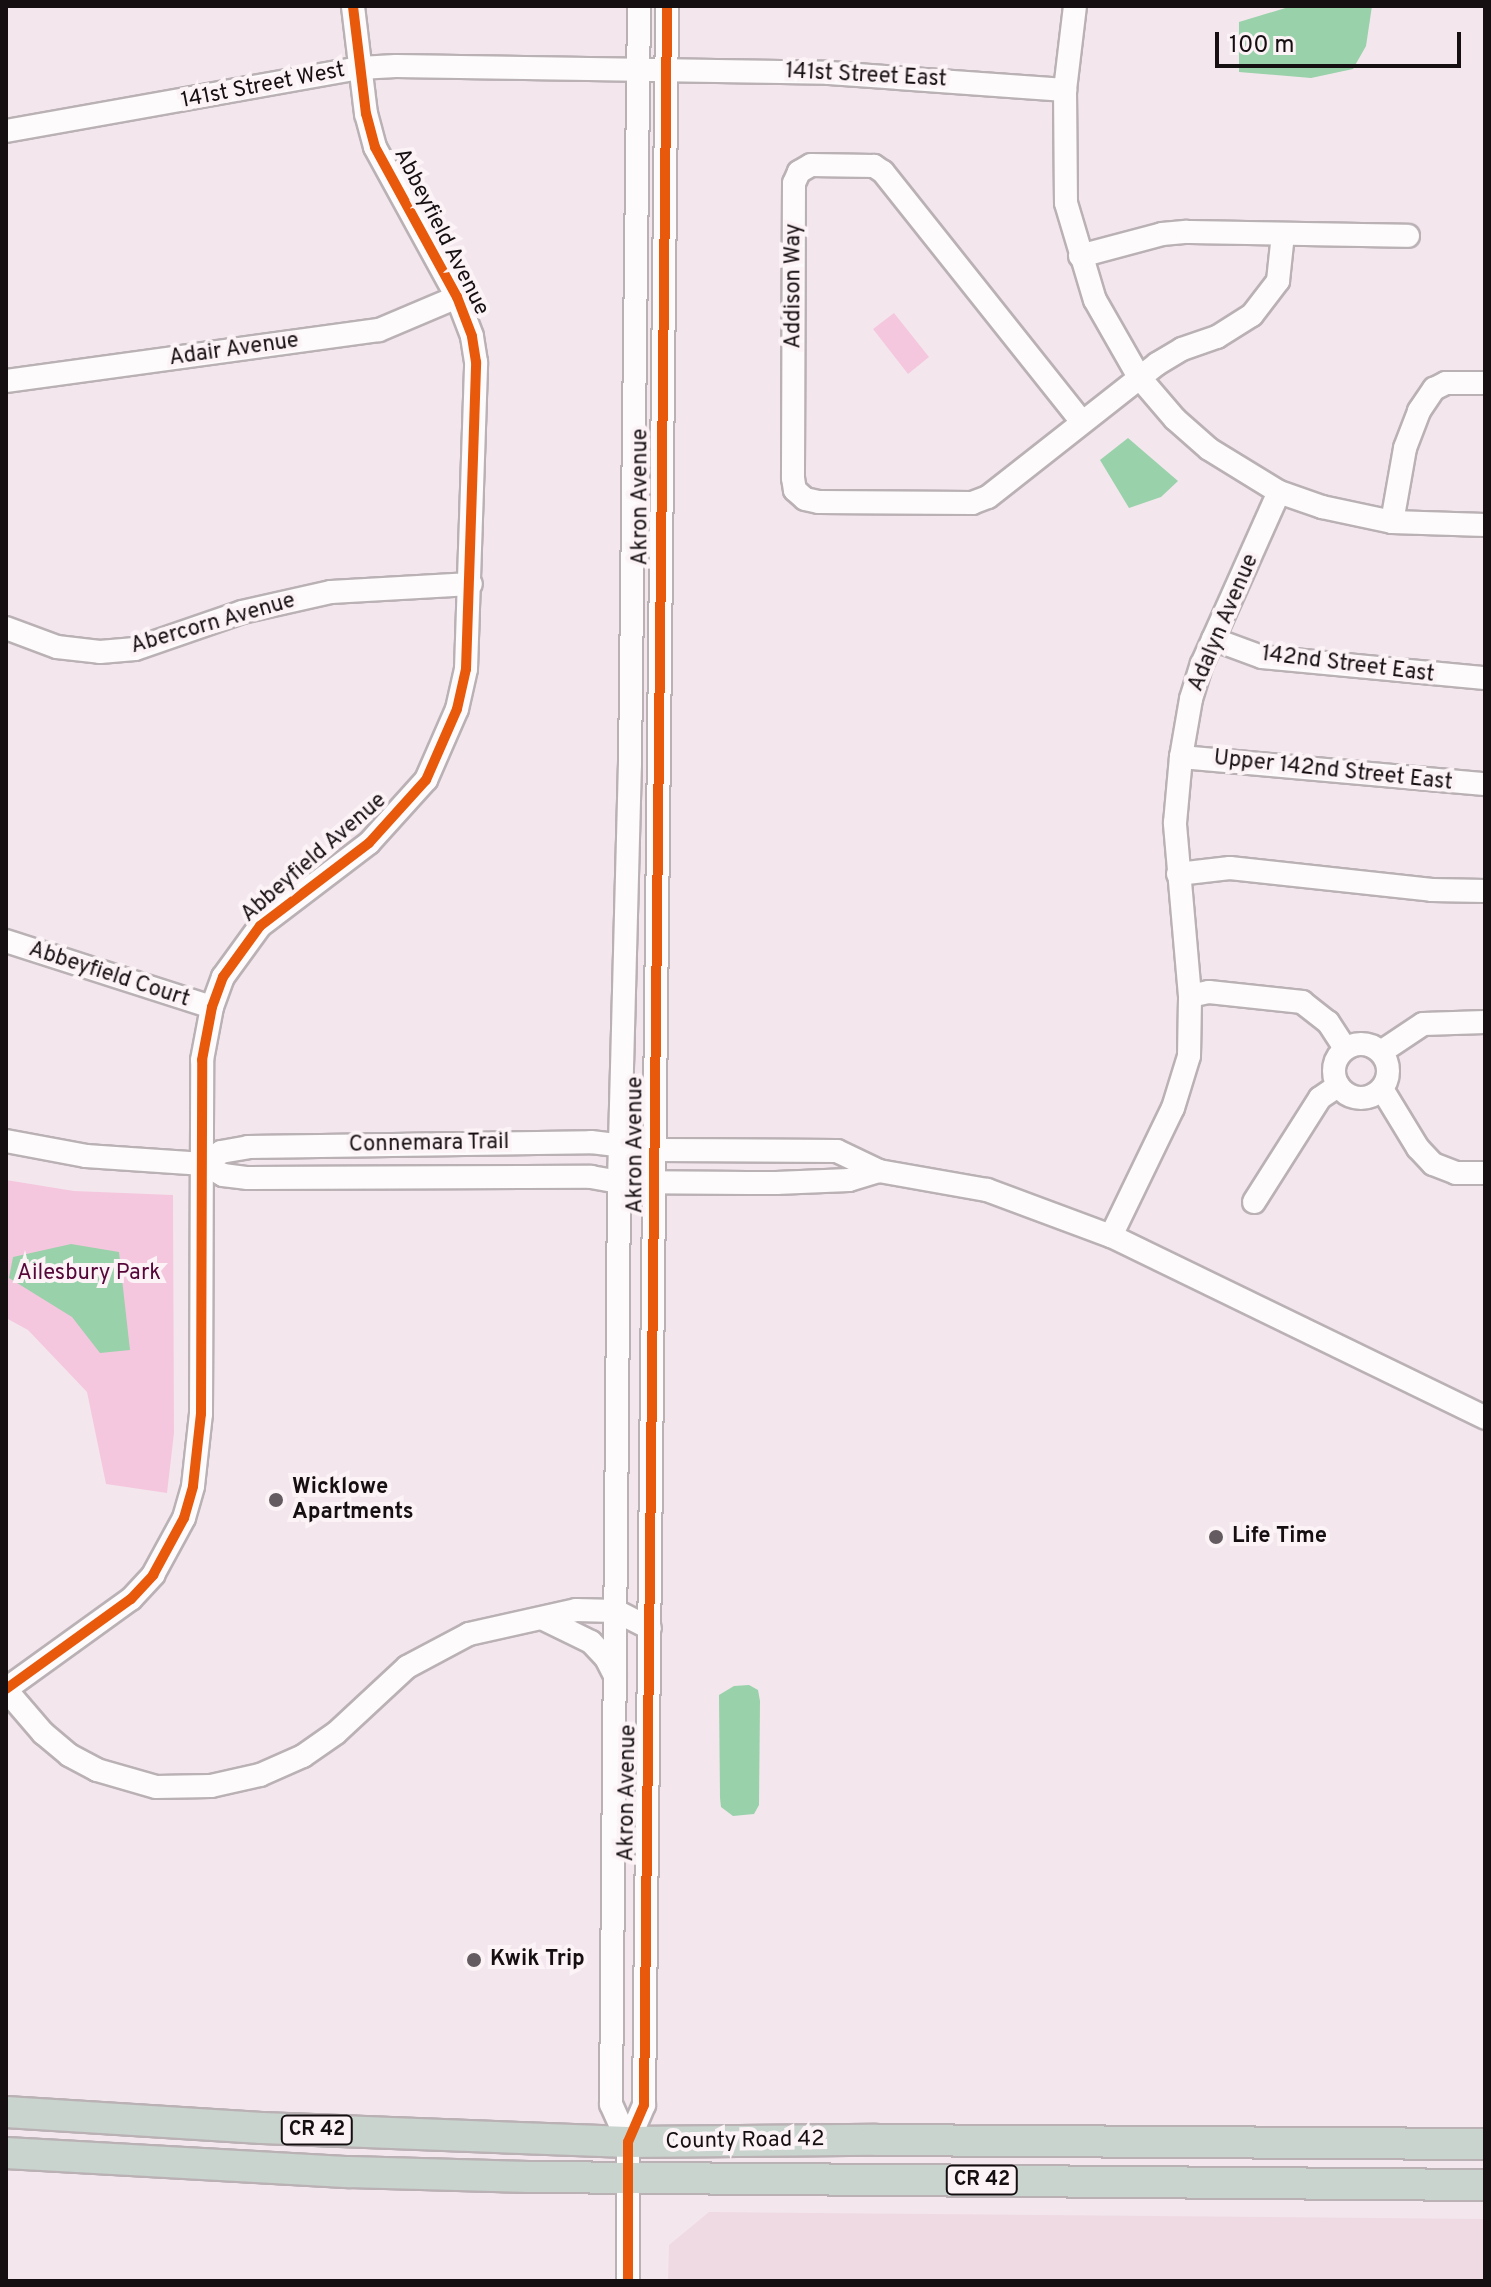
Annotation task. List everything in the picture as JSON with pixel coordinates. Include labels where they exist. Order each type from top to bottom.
[{"type":"highway","name":"County Road 42","points":[[6,2112],[262,2128],[628,2142],[891,2140],[1485,2144]]},
{"type":"highway","name":"County Road 42","points":[[6,2153],[349,2172],[628,2178],[1485,2185]]},
{"type":"highway","points":[[1246,2183],[1298,2170],[1485,2166]]},
{"type":"street","name":"Abbeyfield Avenue","points":[[6,1689],[131,1599],[153,1575],[184,1518],[193,1486],[201,1414],[202,1060],[212,1007],[223,977],[260,926],[369,843],[426,780],[457,709],[466,669],[476,362],[472,336],[457,297],[375,147],[359,68],[353,6]]},
{"type":"street","name":"Akron Avenue","points":[[628,2142],[611,2104],[619,1182],[630,764],[639,6]]},
{"type":"street","name":"Akron Avenue","points":[[628,2281],[628,2142],[644,2105],[657,1150],[667,6]]},
{"type":"street","points":[[1075,6],[1065,90],[1066,203],[1080,256],[1112,335],[1139,377],[1175,419],[1209,449],[1279,492],[1322,507],[1392,522],[1485,525]]},
{"type":"street","name":"141st Street West","points":[[6,131],[359,68],[666,69]]},
{"type":"street","name":"141st Street East","points":[[666,69],[910,77],[1065,90]]},
{"type":"street","name":"Addison Way","points":[[1082,422],[883,172],[874,166],[811,165],[799,172],[794,183],[793,478],[795,490],[805,499],[972,503],[988,497],[1139,377],[1182,349],[1217,337],[1252,315],[1278,281],[1283,234]]},
{"type":"street","points":[[1080,256],[1162,234],[1408,236]]},
{"type":"street","name":"Adair Avenue","points":[[6,381],[379,330],[457,297]]},
{"type":"street","points":[[1392,522],[1405,448],[1419,411],[1434,389],[1446,383],[1485,383]]},
{"type":"street","name":"Adalyn Avenue","points":[[1111,1236],[1173,1108],[1189,1056],[1190,996],[1175,823],[1181,757],[1191,699],[1213,639],[1279,492]]},
{"type":"street","name":"Abercorn Avenue","points":[[6,628],[57,647],[100,652],[135,649],[242,612],[317,594],[360,588],[471,584]]},
{"type":"street","name":"142nd Street East","points":[[1213,639],[1262,657],[1485,678]]},
{"type":"street","name":"Upper 142nd Street East","points":[[1181,757],[1485,784]]},
{"type":"street","points":[[1178,874],[1230,868],[1432,890],[1485,891]]},
{"type":"street","name":"Abbeyfield Court","points":[[6,941],[212,1007]]},
{"type":"street","points":[[1190,996],[1218,992],[1302,1002],[1328,1022],[1345,1048]]},
{"type":"street","points":[[1381,1052],[1423,1024],[1485,1022]]},
{"type":"street","points":[[1364,1043],[1381,1052],[1389,1070],[1382,1089],[1359,1098],[1338,1086],[1334,1065],[1345,1048],[1364,1043]]},
{"type":"street","points":[[1254,1202],[1320,1098],[1338,1086]]},
{"type":"street","points":[[1382,1089],[1418,1148],[1433,1164],[1456,1173],[1485,1173]]},
{"type":"street","name":"Connemara Trail","points":[[6,1141],[86,1156],[204,1164],[223,1175],[248,1178],[591,1177],[619,1182],[849,1180],[879,1171]]},
{"type":"street","name":"Connemara Trail","points":[[204,1164],[221,1152],[248,1147],[621,1144],[657,1150],[837,1151],[879,1171]]},
{"type":"street","points":[[879,1171],[987,1190],[1111,1236],[1485,1418]]},
{"type":"street","points":[[6,1689],[43,1733],[69,1755],[97,1770],[156,1787],[211,1786],[260,1775],[303,1756],[352,1719],[407,1667],[445,1644],[488,1628],[544,1619],[576,1610],[616,1611],[650,1628]]},
{"type":"street","points":[[544,1619],[591,1642],[606,1658],[615,1676]]},
{"type":"shaded area","points":[[1292,6],[1372,6],[1366,46],[1353,69],[1311,78],[1239,72],[1239,22]]},
{"type":"shaded area","points":[[1128,438],[1178,481],[1161,497],[1129,508],[1100,460]]},
{"type":"shaded area","points":[[71,1244],[119,1252],[130,1350],[100,1353],[72,1317],[9,1278],[13,1257]]},
{"type":"shaded area","points":[[749,1685],[758,1690],[760,1701],[759,1805],[754,1814],[733,1816],[721,1807],[719,1695],[734,1686]]},
{"type":"shaded area","points":[[709,2212],[1485,2219],[1485,2281],[668,2281],[669,2245]]},
{"type":"green space","points":[[894,313],[929,357],[908,374],[873,329]]},
{"type":"green space","name":"Ailesbury Park","points":[[6,1180],[74,1191],[173,1195],[174,1433],[167,1493],[106,1484],[87,1392],[28,1330],[6,1318]]},
{"type":"cycle path","points":[[6,1689],[131,1599],[153,1575],[184,1518],[193,1486],[201,1414],[202,1060],[212,1007],[223,977],[260,926],[369,843],[426,780],[457,709],[466,669],[476,362],[472,336],[457,297],[375,147],[366,114],[353,6]]},
{"type":"cycle path","points":[[628,2281],[628,2142],[644,2105],[667,6]]},
{"type":"place","name":"Wicklowe Apartments","points":[[276,1500]]},
{"type":"place","name":"Life Time","points":[[1216,1537]]},
{"type":"place","name":"Kwik Trip","points":[[474,1960]]}]
